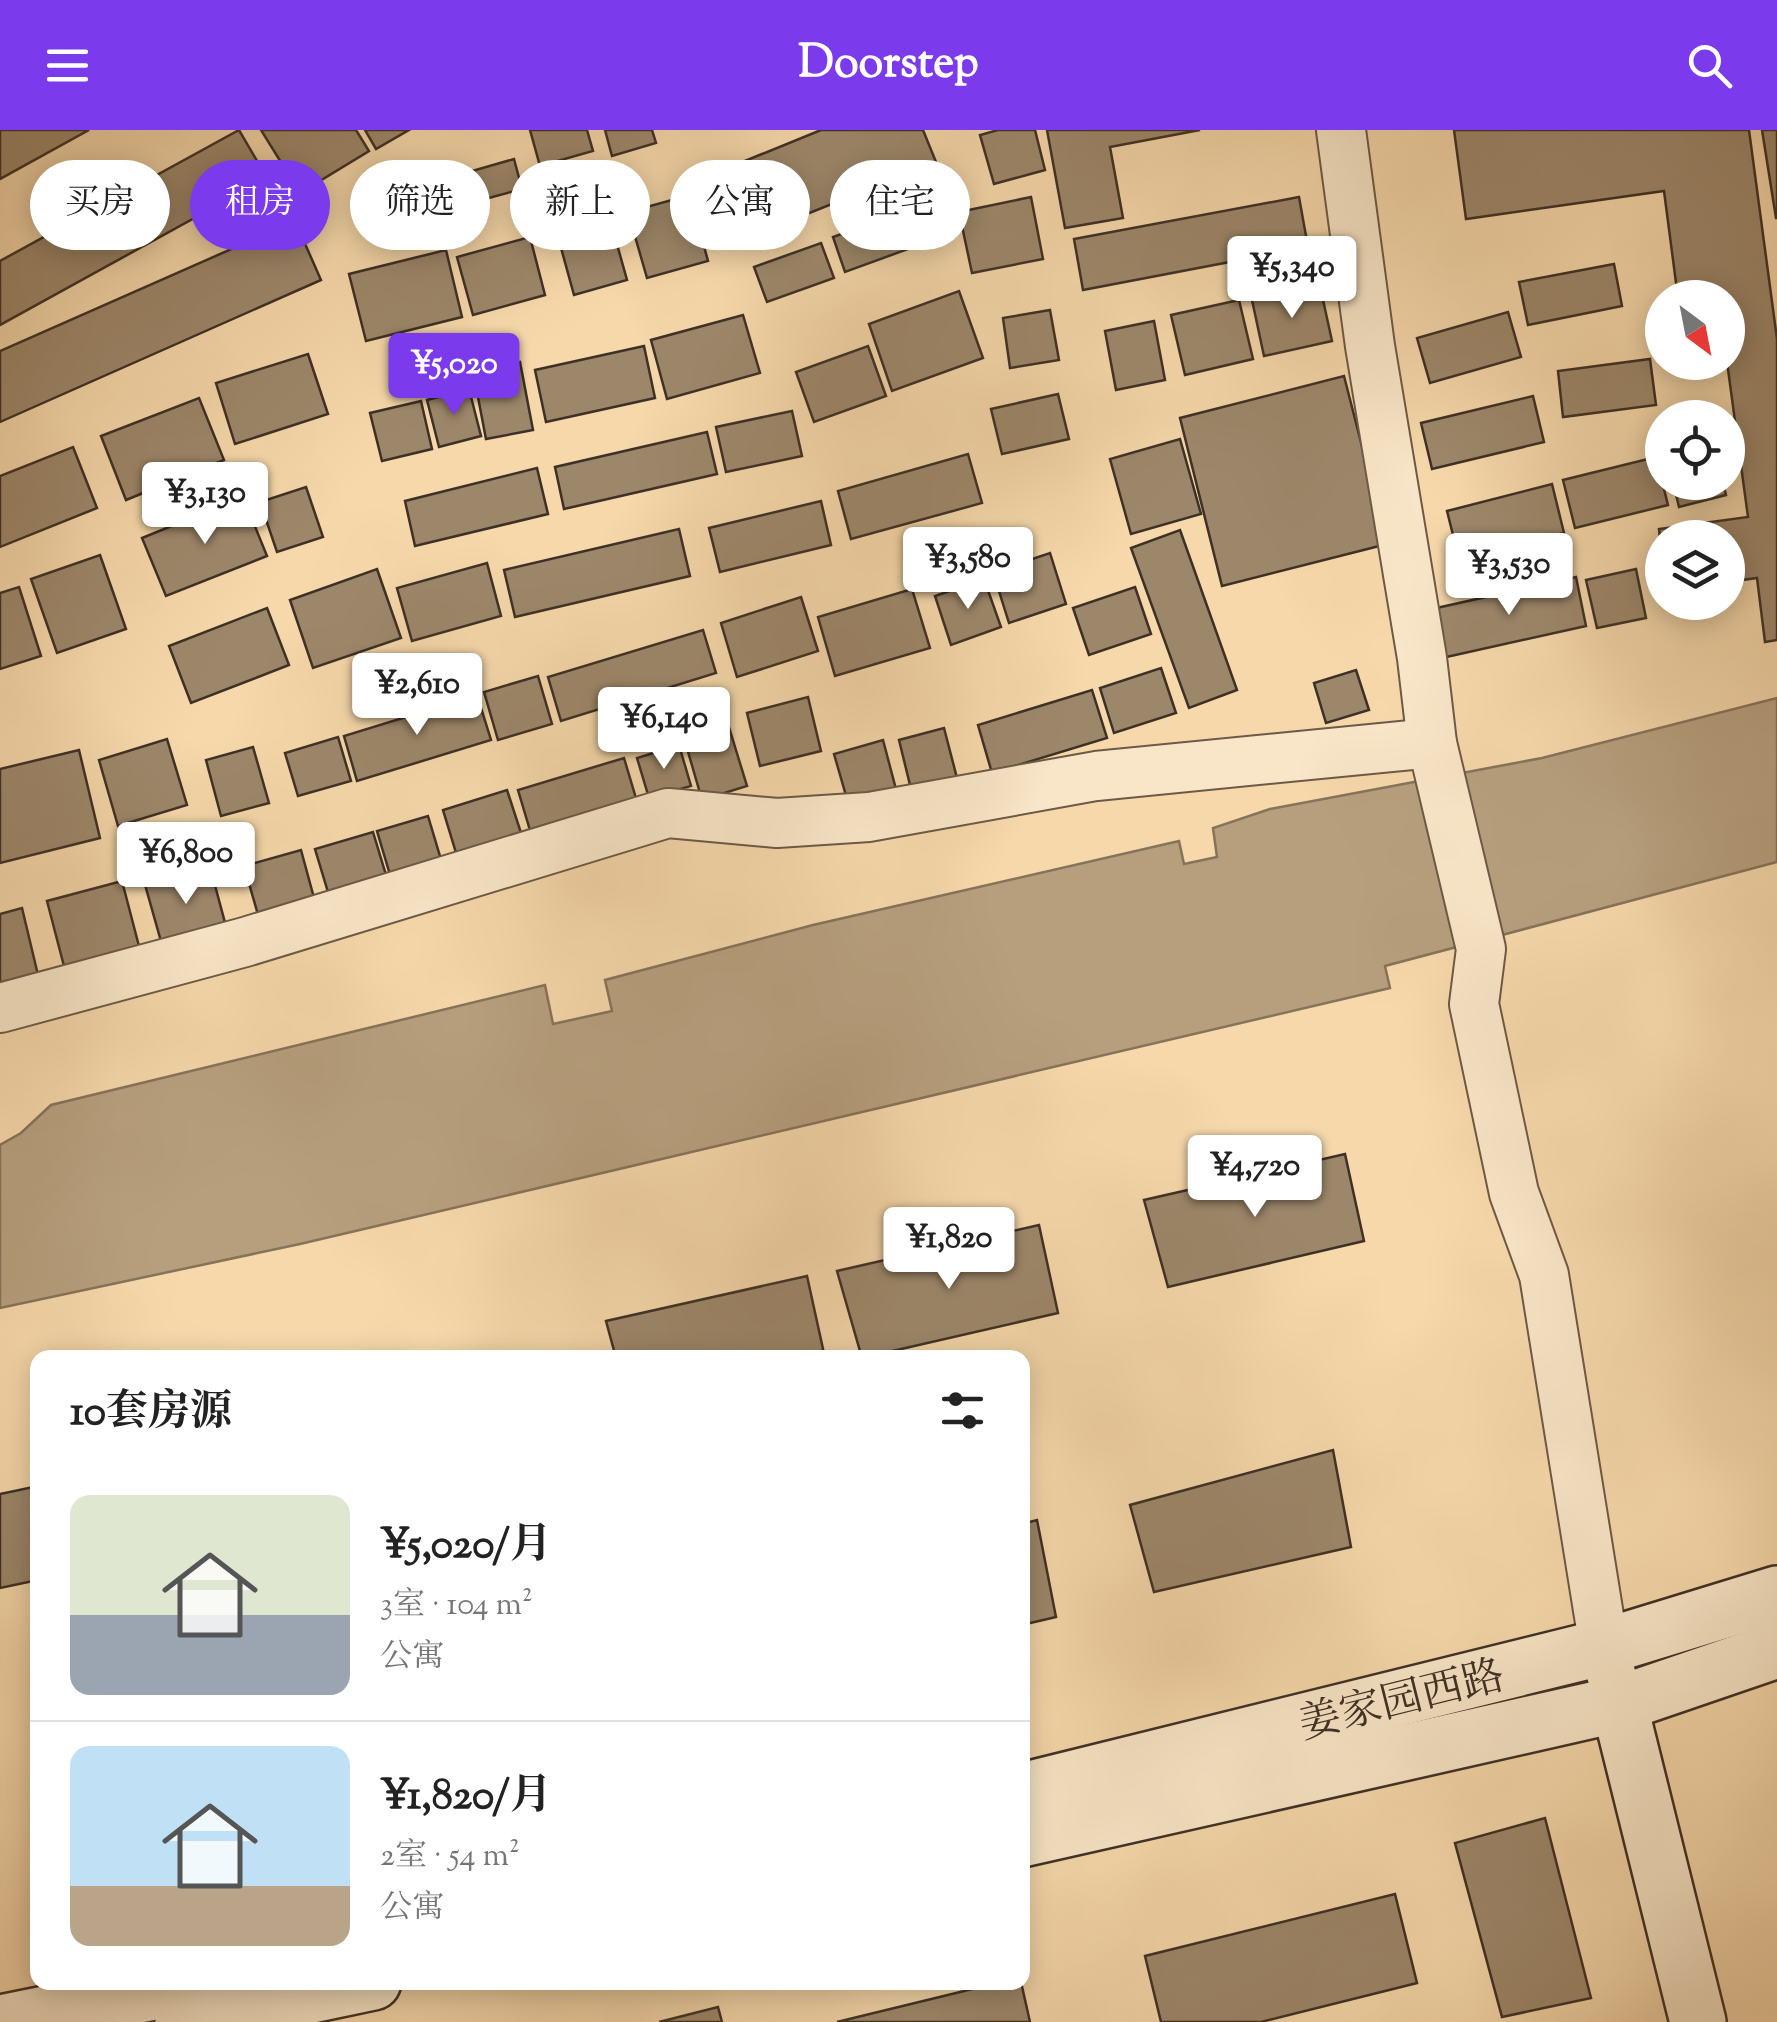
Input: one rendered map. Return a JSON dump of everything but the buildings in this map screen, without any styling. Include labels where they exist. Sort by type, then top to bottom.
[{"type":"main road","name":"姜家园西路","points":[[1030,1789],[1604,1647],[1777,1594]]},
{"type":"main road","name":"姜家园西路","points":[[1030,1837],[1619,1704],[1777,1650]]},
{"type":"main road","points":[[1619,1704],[1698,2022]]},
{"type":"main road","points":[[6,2022],[164,1990]]},
{"type":"main road","points":[[183,2022],[336,1990]]},
{"type":"street","points":[[1341,130],[1370,346],[1422,658],[1432,743],[1481,949],[1474,1004],[1514,1193],[1544,1275],[1604,1647],[1619,1704]]},
{"type":"street","points":[[0,1008],[246,942],[668,813],[777,823],[869,817],[1096,776],[1432,743]]},
{"type":"shaded area","points":[[1777,698],[1777,862],[1385,966],[1390,988],[300,1244],[0,1308],[0,1145],[21,1133],[51,1105],[545,985],[553,1024],[612,1011],[605,980],[813,925],[1179,841],[1184,864],[1217,857],[1213,828],[1270,809],[1542,758]]}]
